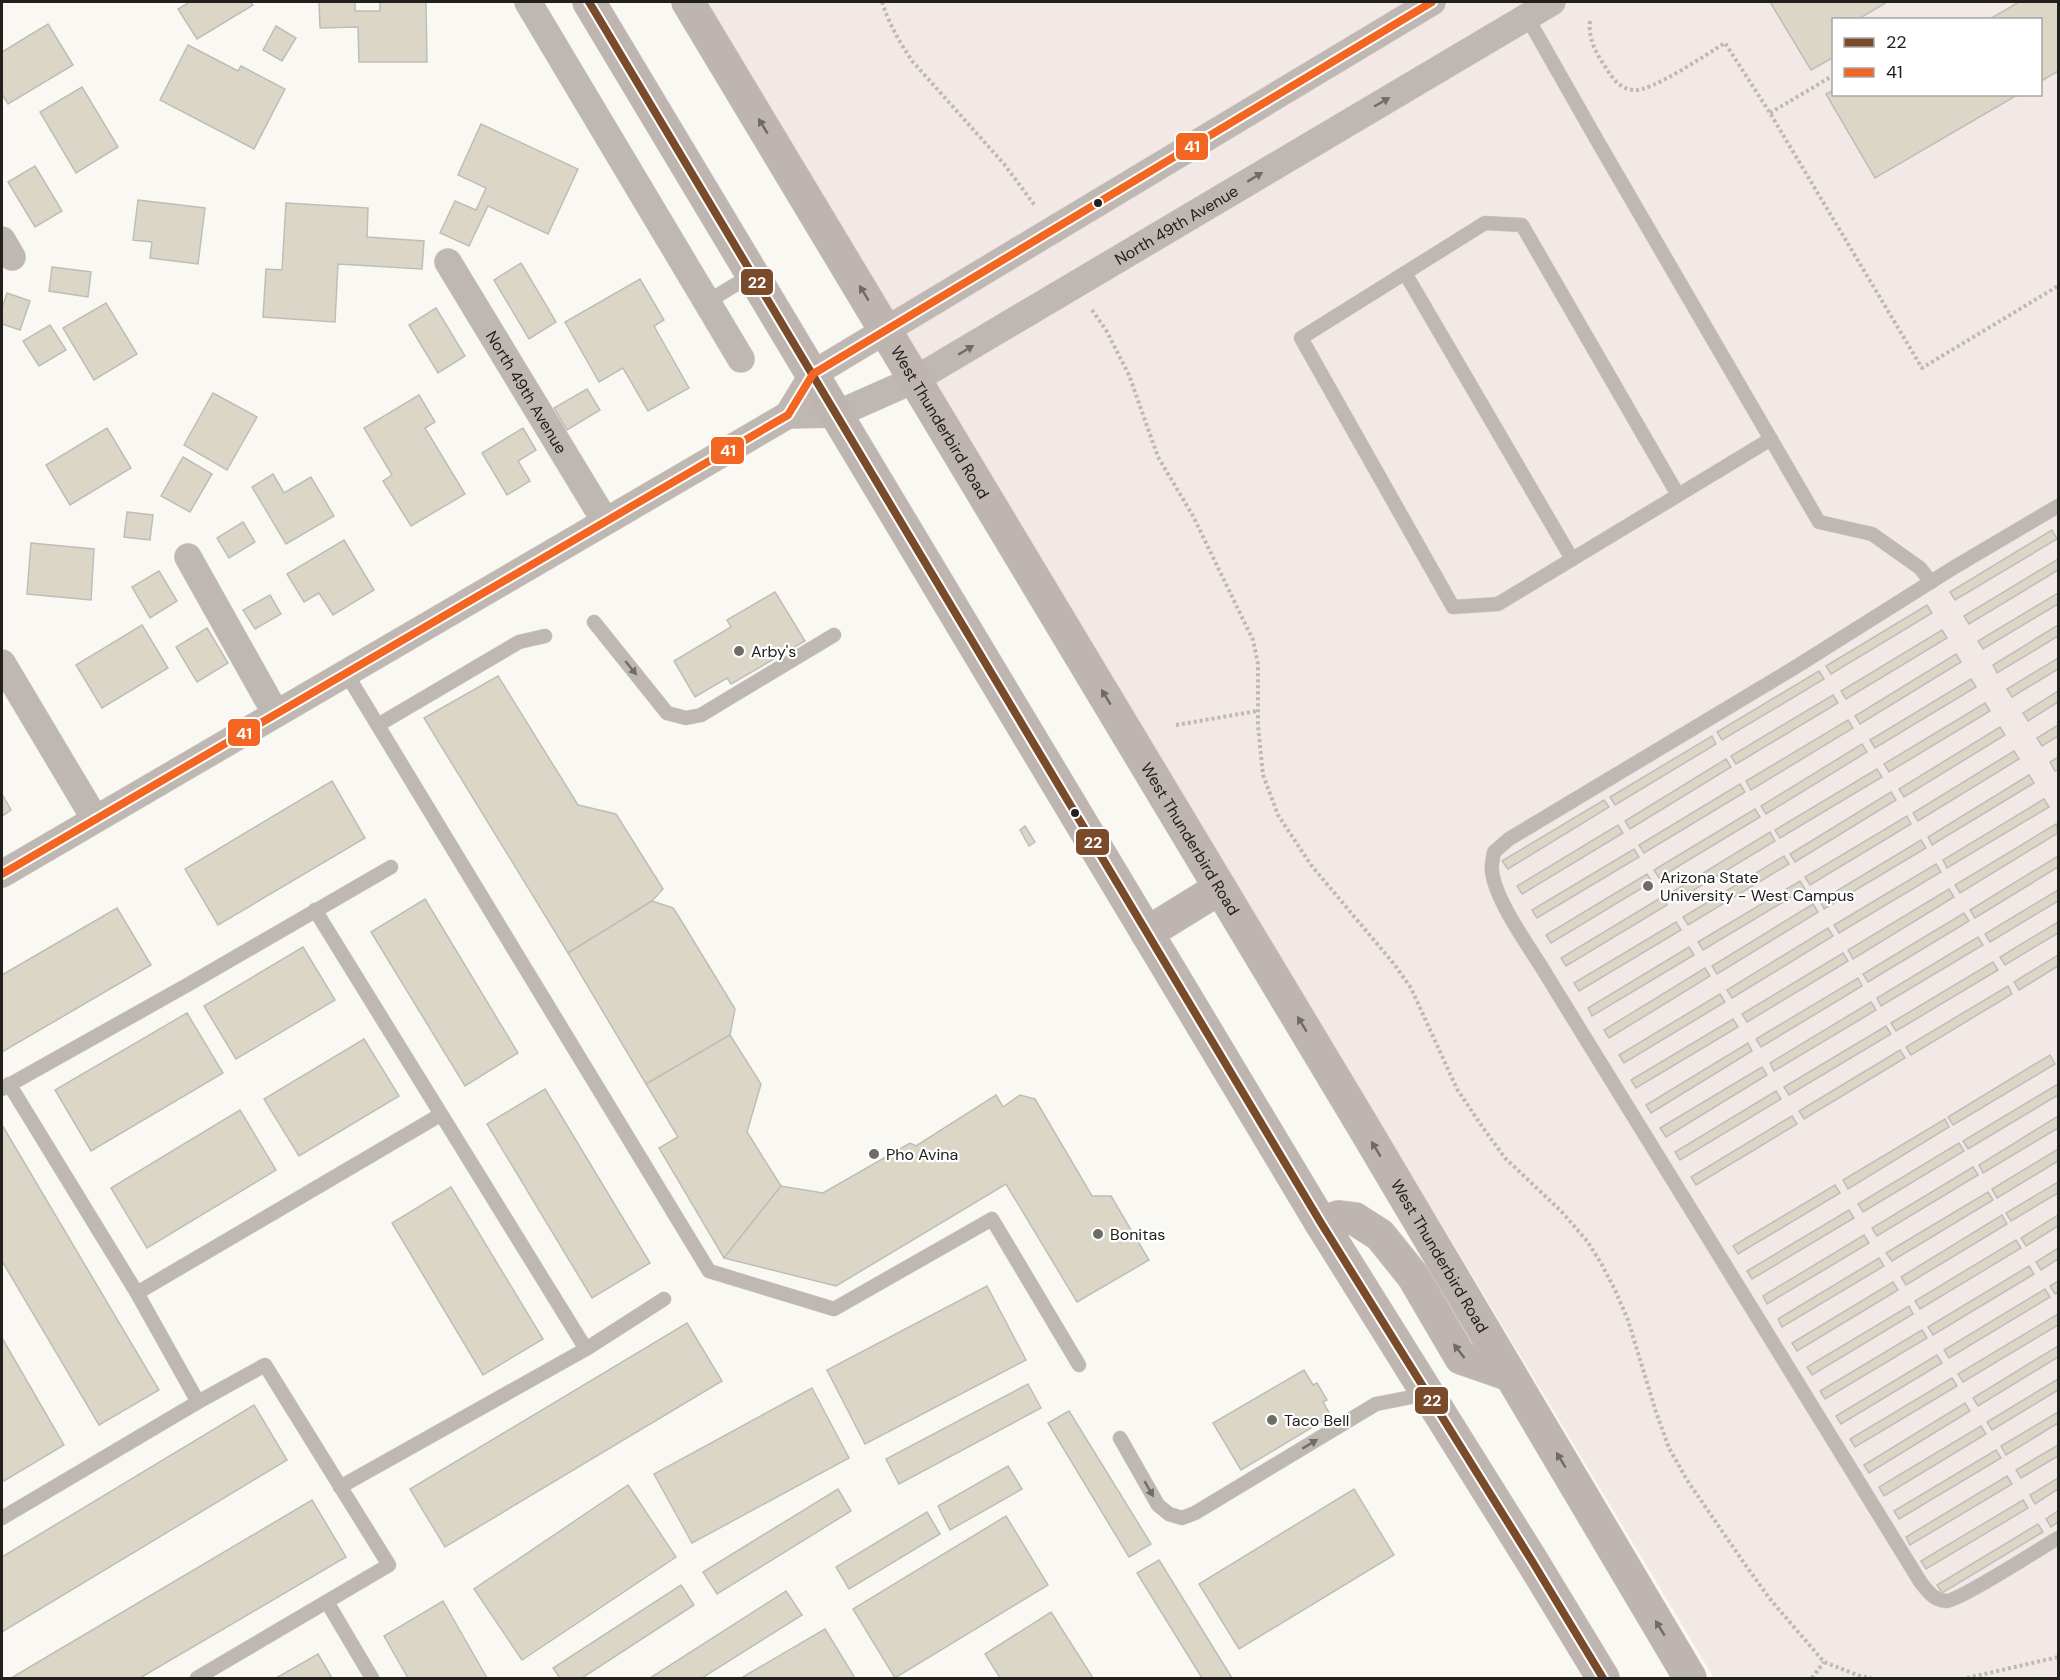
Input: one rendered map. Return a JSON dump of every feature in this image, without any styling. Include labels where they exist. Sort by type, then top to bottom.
[{"type":"main road","points":[[589,2],[1321,1223],[1602,1678]]},
{"type":"main road","name":"West Thunderbird Road","points":[[688,2],[916,379],[1690,1678]]},
{"type":"main road","points":[[1148,933],[1220,888]]},
{"type":"main road","points":[[1321,1223],[1338,1217],[1355,1219],[1380,1235],[1413,1276],[1461,1358],[1510,1375]]},
{"type":"street","points":[[528,2],[741,359]]},
{"type":"street","name":"North 49th Avenue","points":[[2,874],[788,415],[813,374],[1432,2]]},
{"type":"street","name":"North 49th Avenue","points":[[788,415],[837,414],[916,379],[1523,9],[1552,2]]},
{"type":"street","name":"North 49th Avenue","points":[[448,262],[605,521]]},
{"type":"street","points":[[188,557],[276,714]]},
{"type":"street","points":[[2,663],[95,819]]},
{"type":"lane","points":[[1523,9],[1604,153],[1819,522],[1872,534],[1920,568],[1931,582]]},
{"type":"lane","points":[[1678,495],[1522,225],[1485,223],[1301,338],[1453,607],[1498,604],[1771,439]]},
{"type":"lane","points":[[1405,273],[1572,559]]},
{"type":"lane","points":[[707,302],[753,274]]},
{"type":"lane","points":[[2058,506],[1509,839],[1494,852],[1492,870],[1507,909],[1553,986],[1915,1572],[1934,1598],[1948,1601],[1966,1593],[2058,1538]]},
{"type":"lane","points":[[594,622],[667,713],[686,718],[701,715],[834,635]]},
{"type":"lane","points":[[378,725],[519,642],[545,636]]},
{"type":"lane","points":[[346,673],[709,1270],[834,1309],[992,1219],[1079,1365]]},
{"type":"lane","points":[[198,1402],[137,1293],[5,1087],[391,867]]},
{"type":"lane","points":[[315,910],[586,1349]]},
{"type":"lane","points":[[137,1293],[440,1115]]},
{"type":"lane","points":[[340,1487],[586,1349],[664,1299]]},
{"type":"lane","points":[[2,1518],[265,1365],[389,1565],[197,1678]]},
{"type":"lane","points":[[1120,1438],[1158,1505],[1169,1514],[1182,1518],[1195,1513],[1376,1404],[1427,1394]]},
{"type":"lane","points":[[327,1602],[372,1678]]},
{"type":"path","points":[[882,2],[901,45],[913,62],[1004,164],[1038,210]]},
{"type":"path","points":[[1590,21],[1589,30],[1593,46],[1614,81],[1636,91],[1644,90],[1725,43],[1770,113],[1922,368],[2058,286]]},
{"type":"path","points":[[1770,113],[1832,76]]},
{"type":"path","points":[[1091,309],[1106,330],[1129,375],[1158,457],[1193,516],[1253,640],[1258,664],[1257,711],[1263,775],[1278,815],[1311,865],[1394,964],[1411,988],[1457,1089],[1481,1125],[1505,1158],[1561,1211],[1587,1241],[1616,1290],[1628,1320],[1669,1448],[1682,1472],[1770,1599],[1824,1662],[1871,1678]]},
{"type":"path","points":[[1176,725],[1257,711]]},
{"type":"path","points":[[1966,1678],[2058,1657]]},
{"type":"path","points":[[1812,1678],[1824,1662]]},
{"type":"shaded area","name":"Arizona State University - West Campus","points":[[707,2],[2058,2],[2058,1678],[1714,1678]]},
{"type":"building","points":[[190,2],[250,2],[253,5],[197,39],[178,9]]},
{"type":"building","points":[[319,2],[355,2],[355,11],[380,11],[380,2],[426,2],[427,62],[359,62],[358,27],[320,28]]},
{"type":"building","points":[[1770,2],[1887,2],[1860,18],[1832,18],[1832,58],[1811,70]]},
{"type":"building","points":[[2019,2],[2058,2],[2058,71],[2042,81],[2042,18],[1991,18]]},
{"type":"building","points":[[48,24],[73,65],[8,104],[2,94],[2,52]]},
{"type":"building","points":[[276,26],[296,38],[282,61],[263,50]]},
{"type":"building","points":[[188,45],[238,71],[241,66],[285,89],[254,149],[160,100]]},
{"type":"building","points":[[82,87],[118,147],[76,173],[40,112]]},
{"type":"building","points":[[1832,91],[1832,96],[2016,96],[1875,178],[1826,94]]},
{"type":"building","points":[[481,124],[578,169],[548,234],[488,206],[469,246],[440,233],[455,201],[476,210],[486,188],[458,175]]},
{"type":"building","points":[[35,166],[62,211],[35,227],[8,182]]},
{"type":"building","points":[[138,200],[205,208],[198,264],[150,258],[152,242],[133,240]]},
{"type":"building","points":[[286,203],[368,208],[367,237],[424,241],[422,269],[338,264],[335,322],[263,317],[266,269],[282,270]]},
{"type":"building","points":[[521,263],[556,322],[529,339],[494,280]]},
{"type":"building","points":[[52,267],[91,272],[88,297],[49,291]]},
{"type":"building","points":[[640,279],[664,320],[654,326],[689,388],[648,411],[623,368],[599,382],[565,322]]},
{"type":"building","points":[[7,293],[30,301],[20,330],[2,324],[2,308]]},
{"type":"building","points":[[106,303],[137,354],[94,380],[63,328]]},
{"type":"building","points":[[436,308],[465,356],[438,373],[409,325]]},
{"type":"building","points":[[50,325],[66,350],[39,366],[23,341]]},
{"type":"building","points":[[587,389],[600,410],[567,430],[554,408]]},
{"type":"building","points":[[213,393],[257,417],[227,470],[184,445]]},
{"type":"building","points":[[419,395],[435,422],[425,428],[465,494],[411,526],[383,481],[392,475],[364,428]]},
{"type":"building","points":[[107,428],[131,468],[70,505],[46,465]]},
{"type":"building","points":[[523,428],[536,450],[518,461],[530,481],[507,495],[482,453]]},
{"type":"building","points":[[183,457],[212,474],[190,512],[161,496]]},
{"type":"building","points":[[273,474],[284,493],[311,477],[334,516],[286,544],[252,487]]},
{"type":"building","points":[[127,512],[153,515],[150,540],[124,537]]},
{"type":"building","points":[[243,522],[255,542],[229,558],[217,538]]},
{"type":"building","points":[[2052,530],[2057,539],[1955,600],[1950,592]]},
{"type":"building","points":[[344,540],[374,590],[333,615],[319,593],[304,602],[287,574]]},
{"type":"building","points":[[31,543],[94,549],[91,600],[27,594]]},
{"type":"building","points":[[2058,559],[2058,570],[1969,624],[1964,616]]},
{"type":"building","points":[[159,571],[177,601],[150,618],[132,587]]},
{"type":"building","name":"Arby's","points":[[775,592],[805,641],[731,684],[727,678],[695,697],[674,661],[731,627],[727,620]]},
{"type":"building","points":[[2058,593],[2058,604],[1983,649],[1978,641]]},
{"type":"building","points":[[270,595],[281,614],[255,629],[243,610]]},
{"type":"building","points":[[1927,605],[1932,613],[1831,674],[1826,666]]},
{"type":"building","points":[[142,625],[168,668],[102,708],[76,665]]},
{"type":"building","points":[[2058,625],[2058,636],[1997,673],[1993,665]]},
{"type":"building","points":[[207,628],[228,663],[197,682],[176,647]]},
{"type":"building","points":[[1942,630],[1947,638],[1846,699],[1841,691]]},
{"type":"building","points":[[1956,654],[1961,662],[1860,724],[1855,716]]},
{"type":"building","points":[[2058,658],[2058,669],[2012,697],[2007,689]]},
{"type":"building","points":[[1819,671],[1824,679],[1722,740],[1717,732]]},
{"type":"building","points":[[498,676],[578,805],[616,814],[663,889],[652,901],[568,953],[424,718]]},
{"type":"building","points":[[1971,679],[1976,687],[1875,748],[1870,740]]},
{"type":"building","points":[[2058,691],[2058,702],[2028,721],[2023,713]]},
{"type":"building","points":[[1833,695],[1838,703],[1736,764],[1731,756]]},
{"type":"building","points":[[1985,703],[1990,711],[1889,772],[1884,764]]},
{"type":"building","points":[[1848,720],[1853,728],[1751,790],[1746,781]]},
{"type":"building","points":[[2058,725],[2058,736],[2042,746],[2037,738]]},
{"type":"building","points":[[2000,727],[2005,735],[1904,797],[1899,789]]},
{"type":"building","points":[[1712,736],[1716,744],[1615,805],[1610,797]]},
{"type":"building","points":[[1862,744],[1867,752],[1766,814],[1761,806]]},
{"type":"building","points":[[2014,751],[2019,759],[1918,821],[1913,813]]},
{"type":"building","points":[[2058,757],[2058,769],[2055,771],[2050,762]]},
{"type":"building","points":[[1726,759],[1731,767],[1630,829],[1625,821]]},
{"type":"building","points":[[1877,769],[1882,777],[1780,838],[1775,830]]},
{"type":"building","points":[[2029,775],[2034,783],[1932,845],[1928,837]]},
{"type":"building","points":[[332,781],[365,838],[218,925],[185,869]]},
{"type":"building","points":[[1740,784],[1745,792],[1644,853],[1639,845]]},
{"type":"building","points":[[1891,792],[1896,800],[1795,862],[1790,854]]},
{"type":"building","points":[[2,794],[11,810],[2,816]]},
{"type":"building","points":[[2044,799],[2049,807],[1947,868],[1943,860]]},
{"type":"building","points":[[1604,800],[1609,807],[1508,869],[1502,861]]},
{"type":"building","points":[[1755,809],[1760,817],[1659,878],[1654,870]]},
{"type":"building","points":[[1907,816],[1911,824],[1810,885],[1805,877]]},
{"type":"building","points":[[2056,824],[2058,833],[1960,893],[1955,885]]},
{"type":"building","points":[[1618,825],[1623,833],[1522,894],[1517,886]]},
{"type":"building","points":[[1025,826],[1035,842],[1029,846],[1020,830]]},
{"type":"building","points":[[1770,832],[1775,841],[1674,902],[1669,894]]},
{"type":"building","points":[[1921,840],[1926,848],[1824,909],[1820,901]]},
{"type":"building","points":[[1634,849],[1639,857],[1537,918],[1532,910]]},
{"type":"building","points":[[1784,856],[1789,864],[1688,925],[1683,917]]},
{"type":"building","points":[[2058,856],[2058,867],[1975,918],[1970,910]]},
{"type":"building","points":[[1936,864],[1941,872],[1839,933],[1834,925]]},
{"type":"building","points":[[1647,874],[1652,882],[1551,943],[1546,935]]},
{"type":"building","points":[[1800,881],[1805,889],[1703,950],[1698,942]]},
{"type":"building","points":[[1949,889],[1954,897],[1853,959],[1848,950]]},
{"type":"building","points":[[2058,890],[2058,901],[1990,942],[1985,934]]},
{"type":"building","points":[[1662,897],[1667,905],[1566,966],[1561,958]]},
{"type":"building","points":[[425,899],[518,1053],[465,1086],[371,932]]},
{"type":"building","points":[[652,901],[673,908],[735,1009],[730,1035],[646,1084],[568,953]]},
{"type":"building","points":[[1813,904],[1818,912],[1717,974],[1712,966]]},
{"type":"building","points":[[117,908],[151,965],[2,1052],[2,975]]},
{"type":"building","points":[[1964,913],[1969,921],[1868,982],[1863,974]]},
{"type":"building","points":[[1676,922],[1681,930],[1579,991],[1574,983]]},
{"type":"building","points":[[2058,922],[2058,933],[2005,965],[2000,957]]},
{"type":"building","points":[[1828,928],[1833,936],[1732,998],[1727,990]]},
{"type":"building","points":[[1978,937],[1983,945],[1881,1006],[1877,998]]},
{"type":"building","points":[[303,947],[335,1000],[236,1059],[204,1006]]},
{"type":"building","points":[[1689,947],[1694,955],[1592,1016],[1588,1008]]},
{"type":"building","points":[[1843,953],[1848,961],[1747,1022],[1742,1014]]},
{"type":"building","points":[[2058,955],[2058,966],[2019,990],[2014,982]]},
{"type":"building","points":[[1993,962],[1998,970],[1896,1031],[1891,1023]]},
{"type":"building","points":[[1705,968],[1710,976],[1609,1038],[1604,1030]]},
{"type":"building","points":[[1858,978],[1862,986],[1761,1047],[1756,1039]]},
{"type":"building","points":[[2008,986],[2012,994],[1911,1055],[1906,1047]]},
{"type":"building","points":[[1720,994],[1725,1002],[1624,1063],[1619,1055]]},
{"type":"building","points":[[1871,1002],[1876,1010],[1774,1071],[1770,1063]]},
{"type":"building","points":[[187,1013],[223,1073],[91,1151],[55,1090]]},
{"type":"building","points":[[1733,1019],[1738,1027],[1636,1088],[1631,1080]]},
{"type":"building","points":[[1886,1026],[1891,1034],[1789,1095],[1784,1087]]},
{"type":"building","points":[[730,1035],[761,1084],[747,1132],[781,1186],[724,1258],[659,1148],[678,1137],[646,1084]]},
{"type":"building","points":[[364,1039],[399,1096],[299,1156],[264,1099]]},
{"type":"building","points":[[1748,1043],[1752,1051],[1651,1113],[1646,1105]]},
{"type":"building","points":[[1900,1050],[1905,1058],[1804,1119],[1799,1111]]},
{"type":"building","points":[[2050,1055],[2055,1064],[1953,1125],[1948,1117]]},
{"type":"building","points":[[1762,1067],[1767,1075],[1666,1137],[1660,1128]]},
{"type":"building","points":[[2058,1084],[2058,1095],[1968,1149],[1963,1141]]},
{"type":"building","points":[[545,1089],[650,1263],[592,1298],[487,1124]]},
{"type":"building","points":[[1776,1091],[1781,1099],[1680,1160],[1675,1152]]},
{"type":"building","points":[[996,1095],[1003,1107],[1020,1095],[1035,1099],[1092,1196],[1111,1196],[1149,1260],[1077,1302],[1006,1184],[836,1286],[724,1258],[781,1186],[823,1193],[910,1143],[916,1146]]},
{"type":"building","points":[[240,1110],[276,1170],[147,1248],[111,1188]]},
{"type":"building","points":[[1792,1116],[1797,1124],[1696,1185],[1691,1177]]},
{"type":"building","points":[[2058,1116],[2058,1128],[1983,1173],[1979,1165]]},
{"type":"building","points":[[1945,1119],[1949,1127],[1848,1189],[1843,1180]]},
{"type":"building","points":[[2,1125],[159,1390],[99,1425],[2,1261]]},
{"type":"building","points":[[1959,1143],[1964,1151],[1863,1212],[1858,1204]]},
{"type":"building","points":[[2058,1149],[2058,1161],[1997,1198],[1992,1189]]},
{"type":"building","points":[[1973,1167],[1978,1175],[1877,1236],[1872,1228]]},
{"type":"building","points":[[2058,1182],[2058,1193],[2011,1221],[2006,1213]]},
{"type":"building","points":[[1835,1185],[1840,1193],[1738,1254],[1733,1246]]},
{"type":"building","points":[[451,1187],[543,1339],[483,1375],[392,1223]]},
{"type":"building","points":[[1988,1192],[1993,1200],[1892,1261],[1886,1253]]},
{"type":"building","points":[[1849,1210],[1854,1218],[1752,1279],[1747,1271]]},
{"type":"building","points":[[2002,1215],[2007,1224],[1906,1285],[1901,1277]]},
{"type":"building","points":[[2058,1215],[2058,1226],[2026,1246],[2021,1238]]},
{"type":"building","points":[[1864,1235],[1869,1243],[1767,1304],[1763,1296]]},
{"type":"building","points":[[2016,1240],[2021,1248],[1920,1309],[1915,1301]]},
{"type":"building","points":[[2058,1248],[2058,1259],[2041,1270],[2036,1262]]},
{"type":"building","points":[[1879,1258],[1884,1266],[1782,1327],[1778,1319]]},
{"type":"building","points":[[2029,1266],[2034,1274],[1933,1335],[1928,1327]]},
{"type":"building","points":[[2058,1281],[2058,1292],[2055,1294],[2050,1286]]},
{"type":"building","points":[[1893,1282],[1898,1290],[1797,1351],[1792,1343]]},
{"type":"building","points":[[987,1286],[1026,1360],[865,1444],[827,1370]]},
{"type":"building","points":[[2045,1289],[2050,1297],[1949,1358],[1944,1350]]},
{"type":"building","points":[[1909,1306],[1913,1314],[1812,1375],[1807,1367]]},
{"type":"building","points":[[2058,1314],[2058,1325],[1963,1382],[1958,1374]]},
{"type":"building","points":[[687,1323],[722,1381],[445,1547],[410,1489]]},
{"type":"building","points":[[1922,1330],[1927,1338],[1825,1399],[1820,1391]]},
{"type":"building","points":[[2,1338],[64,1445],[4,1481],[2,1477]]},
{"type":"building","points":[[2058,1346],[2058,1357],[1978,1406],[1973,1398]]},
{"type":"building","points":[[1937,1355],[1942,1363],[1841,1424],[1836,1416]]},
{"type":"building","name":"Taco Bell","points":[[1304,1370],[1313,1385],[1317,1383],[1327,1400],[1323,1402],[1331,1416],[1241,1470],[1213,1423]]},
{"type":"building","points":[[1952,1378],[1957,1386],[1855,1447],[1850,1439]]},
{"type":"building","points":[[2058,1379],[2058,1390],[1992,1430],[1987,1422]]},
{"type":"building","points":[[1028,1384],[1041,1408],[899,1484],[886,1459]]},
{"type":"building","points":[[812,1388],[849,1458],[692,1543],[654,1474]]},
{"type":"building","points":[[1965,1403],[1970,1411],[1869,1473],[1864,1465]]},
{"type":"building","points":[[254,1405],[287,1460],[2,1632],[2,1557]]},
{"type":"building","points":[[1069,1411],[1151,1544],[1129,1557],[1048,1423]]},
{"type":"building","points":[[2058,1412],[2058,1423],[2006,1455],[2001,1446]]},
{"type":"building","points":[[1981,1426],[1986,1434],[1884,1496],[1879,1487]]},
{"type":"building","points":[[2058,1445],[2058,1456],[2021,1478],[2016,1470]]},
{"type":"building","points":[[1996,1450],[2001,1458],[1899,1519],[1894,1511]]},
{"type":"building","points":[[1008,1466],[1022,1489],[950,1530],[938,1506]]},
{"type":"building","points":[[2007,1476],[2012,1484],[1910,1545],[1906,1537]]},
{"type":"building","points":[[2058,1478],[2058,1489],[2035,1504],[2030,1495]]},
{"type":"building","points":[[628,1485],[676,1557],[522,1660],[474,1589]]},
{"type":"building","points":[[838,1489],[851,1511],[717,1594],[703,1572]]},
{"type":"building","points":[[1354,1489],[1394,1555],[1239,1649],[1199,1584]]},
{"type":"building","points":[[312,1500],[346,1557],[140,1678],[11,1678]]},
{"type":"building","points":[[2023,1500],[2028,1508],[1926,1569],[1921,1561]]},
{"type":"building","points":[[2058,1511],[2058,1522],[2051,1527],[2046,1519]]},
{"type":"building","points":[[927,1512],[940,1534],[849,1589],[836,1567]]},
{"type":"building","points":[[1006,1516],[1048,1585],[895,1678],[853,1609]]},
{"type":"building","points":[[2038,1524],[2043,1532],[1942,1593],[1937,1585]]},
{"type":"building","points":[[1159,1560],[1232,1678],[1202,1678],[1137,1573]]},
{"type":"building","points":[[681,1585],[694,1605],[582,1678],[560,1678],[553,1668]]},
{"type":"building","points":[[786,1591],[802,1615],[702,1678],[650,1678]]},
{"type":"building","points":[[443,1601],[487,1678],[408,1678],[384,1636]]},
{"type":"building","points":[[1051,1612],[1093,1678],[1000,1678],[985,1654]]},
{"type":"building","points":[[825,1629],[855,1678],[741,1678]]},
{"type":"building","points":[[318,1654],[332,1678],[276,1678]]},
{"type":"transit line","name":"22","points":[[589,2],[1321,1223],[1603,1678]]},
{"type":"transit line","name":"41","points":[[2,874],[788,415],[813,374],[1432,2]]},
{"type":"place","name":"Arby's","points":[[739,651]]},
{"type":"place","name":"Arizona State University - West Campus","points":[[1648,886]]},
{"type":"place","name":"Pho Avina","points":[[874,1154]]},
{"type":"place","name":"Bonitas","points":[[1098,1234]]},
{"type":"place","name":"Taco Bell","points":[[1272,1420]]}]
